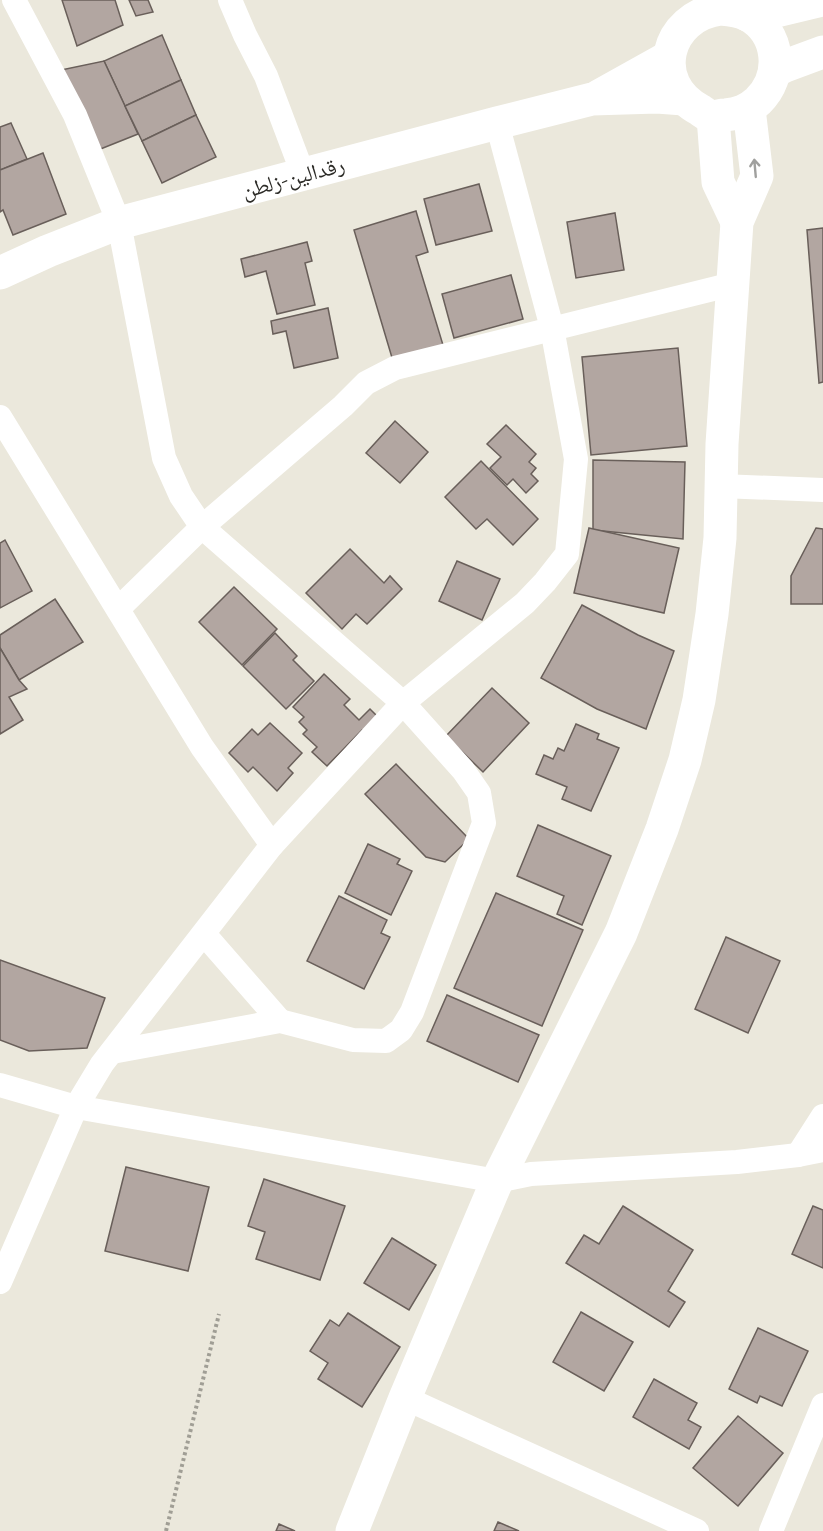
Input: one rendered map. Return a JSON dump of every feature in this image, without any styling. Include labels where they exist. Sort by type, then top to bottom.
[{"type":"main road","points":[[728,8],[762,27],[772,43],[776,56],[775,71],[766,94],[748,109],[731,115],[713,117],[684,99],[672,80],[669,57],[677,13],[700,14],[728,8],[764,14],[822,0]]},
{"type":"main road","points":[[775,71],[823,52]]},
{"type":"main road","name":"رقدالين-زلطن","points":[[592,99],[669,57]]},
{"type":"main road","name":"رقدالين-زلطن","points":[[0,273],[119,223],[497,123],[592,99],[657,97],[684,99]]},
{"type":"main road","points":[[352,1531],[405,1398],[497,1181],[621,933],[662,829],[685,760],[699,700],[712,614],[720,538],[722,444],[737,222],[757,176],[748,109]]},
{"type":"main road","points":[[713,117],[718,182],[737,222]]},
{"type":"street","points":[[230,0],[266,75],[303,174]]},
{"type":"street","points":[[10,6],[75,115],[119,223],[164,458],[182,496],[202,527],[403,703],[463,770],[479,793],[484,823],[412,1012],[401,1030],[386,1041],[353,1040],[280,1021],[112,1052]]},
{"type":"street","points":[[0,1282],[75,1107],[102,1064],[272,845],[403,703],[525,603],[567,554],[576,459],[552,328],[497,123]]},
{"type":"street","points":[[118,609],[202,527],[343,406],[366,383],[395,368],[733,284]]},
{"type":"street","points":[[0,417],[202,747],[272,845]]},
{"type":"street","points":[[721,486],[823,490]]},
{"type":"street","points":[[204,934],[280,1021]]},
{"type":"street","points":[[0,1085],[75,1107],[497,1181],[531,1174],[737,1162],[823,1150]]},
{"type":"street","points":[[798,1155],[823,1116]]},
{"type":"street","points":[[405,1398],[696,1531]]},
{"type":"street","points":[[771,1531],[823,1405]]},
{"type":"path","points":[[166,1531],[219,1314]]},
{"type":"building","points":[[62,0],[115,0],[123,25],[77,46]]},
{"type":"building","points":[[129,0],[148,0],[153,12],[136,16]]},
{"type":"building","points":[[162,35],[181,80],[125,106],[104,61]]},
{"type":"building","points":[[104,61],[138,134],[98,150],[61,70]]},
{"type":"building","points":[[181,80],[196,115],[142,141],[125,106]]},
{"type":"building","points":[[196,115],[216,157],[162,183],[142,141]]},
{"type":"building","points":[[11,123],[27,159],[0,170],[0,127]]},
{"type":"building","points":[[43,153],[66,214],[13,235],[3,210],[0,212],[0,170]]},
{"type":"building","points":[[479,184],[492,231],[436,245],[424,199]]},
{"type":"building","points":[[416,211],[428,252],[416,256],[443,345],[393,361],[354,230]]},
{"type":"building","points":[[615,213],[624,270],[576,278],[567,222]]},
{"type":"building","points":[[823,228],[823,382],[819,383],[807,230]]},
{"type":"building","points":[[307,242],[312,261],[305,263],[315,305],[277,314],[266,271],[245,277],[241,259]]},
{"type":"building","points":[[511,275],[523,319],[454,338],[442,294]]},
{"type":"building","points":[[328,308],[338,358],[294,368],[286,331],[273,334],[271,321]]},
{"type":"building","points":[[678,348],[687,446],[591,455],[582,357]]},
{"type":"building","points":[[395,421],[428,452],[400,483],[366,453]]},
{"type":"building","points":[[506,425],[536,454],[529,462],[536,468],[531,474],[538,481],[526,493],[513,479],[507,485],[490,468],[501,457],[487,444]]},
{"type":"building","points":[[593,460],[685,462],[683,539],[593,530]]},
{"type":"building","points":[[481,461],[538,519],[513,545],[487,519],[476,529],[445,497]]},
{"type":"building","points":[[589,528],[679,548],[664,613],[574,593]]},
{"type":"building","points":[[816,528],[823,529],[823,604],[791,604],[791,576]]},
{"type":"building","points":[[5,540],[32,591],[0,608],[0,543]]},
{"type":"building","points":[[350,549],[384,583],[390,576],[402,589],[367,624],[356,614],[342,629],[306,593]]},
{"type":"building","points":[[457,561],[500,579],[482,620],[439,601]]},
{"type":"building","points":[[234,587],[277,629],[242,665],[199,622]]},
{"type":"building","points":[[55,599],[83,642],[19,680],[0,648],[0,635]]},
{"type":"building","points":[[582,605],[674,651],[646,729],[597,709],[541,678]]},
{"type":"building","points":[[275,633],[297,656],[293,660],[314,681],[286,709],[243,666]]},
{"type":"building","points":[[0,648],[27,689],[9,697],[23,720],[0,734]]},
{"type":"building","points":[[324,674],[350,699],[344,705],[359,720],[370,709],[382,721],[368,736],[362,730],[327,766],[312,752],[317,747],[303,734],[307,730],[299,722],[304,717],[293,707]]},
{"type":"building","points":[[492,688],[529,723],[483,772],[446,736]]},
{"type":"building","points":[[270,723],[302,753],[288,768],[293,773],[277,791],[253,767],[248,772],[229,753],[252,729],[258,735]]},
{"type":"building","points":[[576,724],[599,734],[597,739],[619,748],[591,811],[562,799],[567,787],[536,774],[544,755],[553,759],[558,748],[564,751]]},
{"type":"building","points":[[396,764],[469,839],[445,862],[426,857],[365,794]]},
{"type":"building","points":[[538,825],[611,856],[582,925],[557,914],[564,896],[517,876]]},
{"type":"building","points":[[368,844],[400,859],[397,864],[412,871],[391,915],[345,893]]},
{"type":"building","points":[[496,893],[583,930],[542,1026],[454,988]]},
{"type":"building","points":[[339,896],[387,920],[381,933],[390,937],[364,989],[307,961]]},
{"type":"building","points":[[726,937],[780,961],[748,1033],[695,1009]]},
{"type":"building","points":[[0,960],[105,998],[87,1048],[29,1051],[0,1040]]},
{"type":"building","points":[[447,995],[539,1035],[518,1082],[427,1041]]},
{"type":"building","points":[[126,1167],[209,1187],[188,1271],[105,1251]]},
{"type":"building","points":[[264,1179],[345,1206],[320,1280],[256,1259],[265,1232],[248,1226]]},
{"type":"building","points":[[623,1206],[693,1250],[668,1291],[685,1302],[669,1327],[566,1263],[584,1235],[599,1244]]},
{"type":"building","points":[[813,1206],[823,1210],[823,1268],[792,1254]]},
{"type":"building","points":[[392,1238],[436,1265],[409,1310],[364,1283]]},
{"type":"building","points":[[581,1312],[633,1342],[604,1391],[553,1362]]},
{"type":"building","points":[[348,1313],[400,1347],[362,1407],[318,1379],[328,1363],[310,1351],[330,1320],[339,1326]]},
{"type":"building","points":[[758,1328],[808,1351],[782,1406],[760,1396],[757,1403],[729,1389]]},
{"type":"building","points":[[654,1379],[697,1403],[688,1420],[701,1427],[689,1449],[633,1417]]},
{"type":"building","points":[[738,1416],[783,1453],[738,1506],[693,1468]]},
{"type":"building","points":[[498,1522],[519,1531],[494,1531]]},
{"type":"building","points":[[279,1524],[295,1531],[276,1531]]}]
